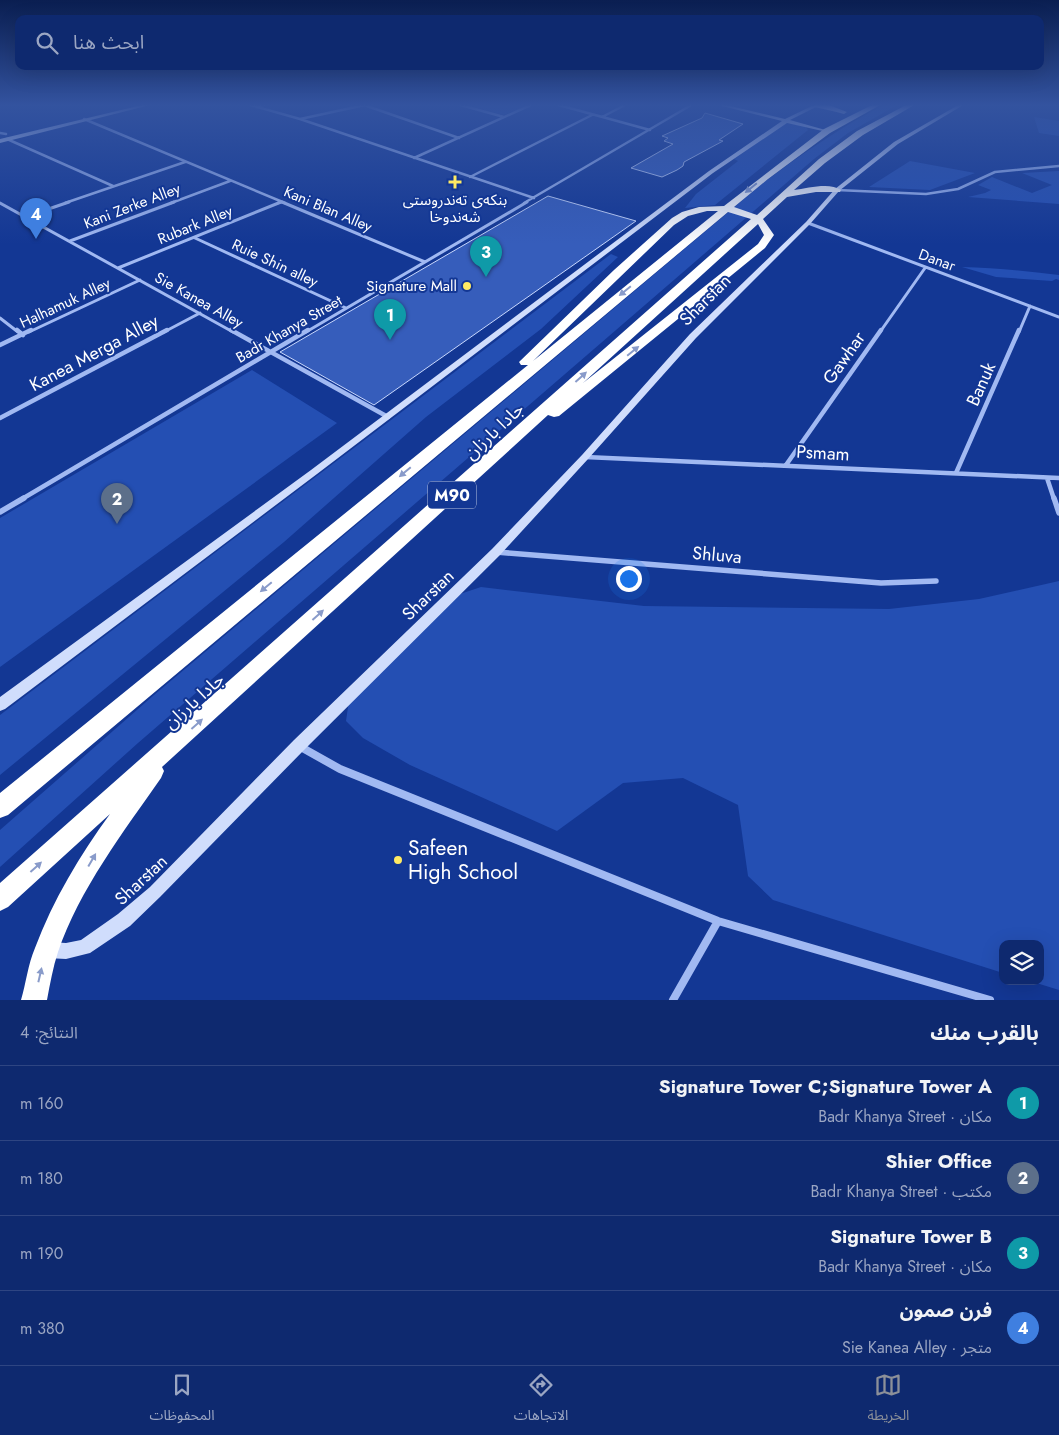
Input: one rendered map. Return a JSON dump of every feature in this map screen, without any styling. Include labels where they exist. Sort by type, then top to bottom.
[{"type":"highway","name":"جادا بارزان","points":[[0,806],[425,455],[799,151]]},
{"type":"highway","name":"جادا بارزان","points":[[0,899],[806,175],[837,151]]},
{"type":"highway","points":[[806,175],[837,190]]},
{"type":"highway","points":[[783,196],[816,189],[837,190]]},
{"type":"highway","points":[[425,455],[635,256],[678,218],[694,210],[724,208],[751,215],[768,228],[769,235],[762,246],[629,355],[470,478]]},
{"type":"highway","points":[[34,1000],[46,950],[68,903],[95,854],[173,745]]},
{"type":"main road","points":[[0,705],[742,151]]},
{"type":"main road","name":"Sharstan","points":[[46,950],[66,951],[84,947],[124,920],[175,873],[299,745],[496,552],[585,457],[693,336],[808,224],[837,190],[886,151]]},
{"type":"street","points":[[36,151],[112,186]]},
{"type":"street","name":"Kani Blan Alley","points":[[158,151],[425,262]]},
{"type":"street","points":[[390,151],[534,198]]},
{"type":"street","points":[[414,159],[432,151]]},
{"type":"street","points":[[470,177],[522,151]]},
{"type":"street","name":"Badr Khanya Street","points":[[0,512],[615,151]]},
{"type":"street","points":[[25,217],[185,162]]},
{"type":"street","points":[[837,190],[926,194],[958,189],[995,172],[1059,166]]},
{"type":"street","name":"Kani Zerke Alley","points":[[70,242],[230,180]]},
{"type":"street","name":"Rubark Alley","points":[[118,268],[281,202]]},
{"type":"street","name":"Sie Kanea Alley","points":[[0,203],[388,417]]},
{"type":"street","name":"Danar","points":[[808,224],[1059,317]]},
{"type":"street","name":"Ruie Shin alley","points":[[195,238],[346,308]]},
{"type":"street","name":"Gawhar","points":[[786,465],[925,268]]},
{"type":"street","name":"Halhamuk Alley","points":[[0,345],[140,280]]},
{"type":"street","name":"Banuk","points":[[956,473],[1030,306]]},
{"type":"street","name":"Kanea Merga Alley","points":[[0,418],[200,313]]},
{"type":"street","points":[[0,318],[23,335]]},
{"type":"street","name":"Psmam","points":[[585,457],[1059,478]]},
{"type":"street","points":[[1047,478],[1059,513]]},
{"type":"street","name":"Shluva","points":[[496,552],[881,583],[936,581]]},
{"type":"street","points":[[299,745],[340,769],[718,921],[990,1000]]},
{"type":"street","points":[[672,1000],[718,921]]},
{"type":"shaded area","points":[[746,151],[782,151],[715,205],[685,208],[696,194],[738,161],[734,159]]},
{"type":"shaded area","points":[[809,151],[825,151],[138,743],[0,867],[0,830],[154,695],[763,183]]},
{"type":"shaded area","points":[[910,161],[975,173],[930,190],[869,187]]},
{"type":"shaded area","points":[[1059,171],[1059,204],[968,197],[991,190],[978,185],[992,177],[1032,193],[1052,185],[1022,173]]},
{"type":"shaded area","points":[[611,254],[618,257],[541,329],[426,417],[284,542],[0,775],[0,715]]},
{"type":"shaded area","points":[[962,267],[1059,275],[1059,280],[996,277]]},
{"type":"shaded area","points":[[252,370],[337,423],[0,667],[0,518]]},
{"type":"shaded area","points":[[1059,581],[1059,990],[1043,985],[1044,940],[999,940],[999,972],[773,900],[748,876],[738,805],[683,778],[623,783],[557,831],[410,765],[363,738],[346,721],[349,700],[460,594],[481,587],[644,606],[889,609],[979,599]]},
{"type":"building","points":[[661,151],[705,151],[684,162],[683,166],[677,170],[662,177],[631,168]]},
{"type":"building","name":"Signature Mall","points":[[548,196],[636,221],[374,405],[280,352]]},
{"type":"place","name":"بنکەی تەندروستی شەندوخا","points":[[455,182]]},
{"type":"place","name":"فرن صمون","points":[[36,239]]},
{"type":"place","name":"Signature Tower B","points":[[486,277]]},
{"type":"place","name":"Signature Mall","points":[[467,286]]},
{"type":"place","name":"Signature Tower C;Signature Tower A","points":[[390,340]]},
{"type":"place","name":"Shier Office","points":[[117,524]]},
{"type":"place","name":"Safeen High School","points":[[398,860]]}]
